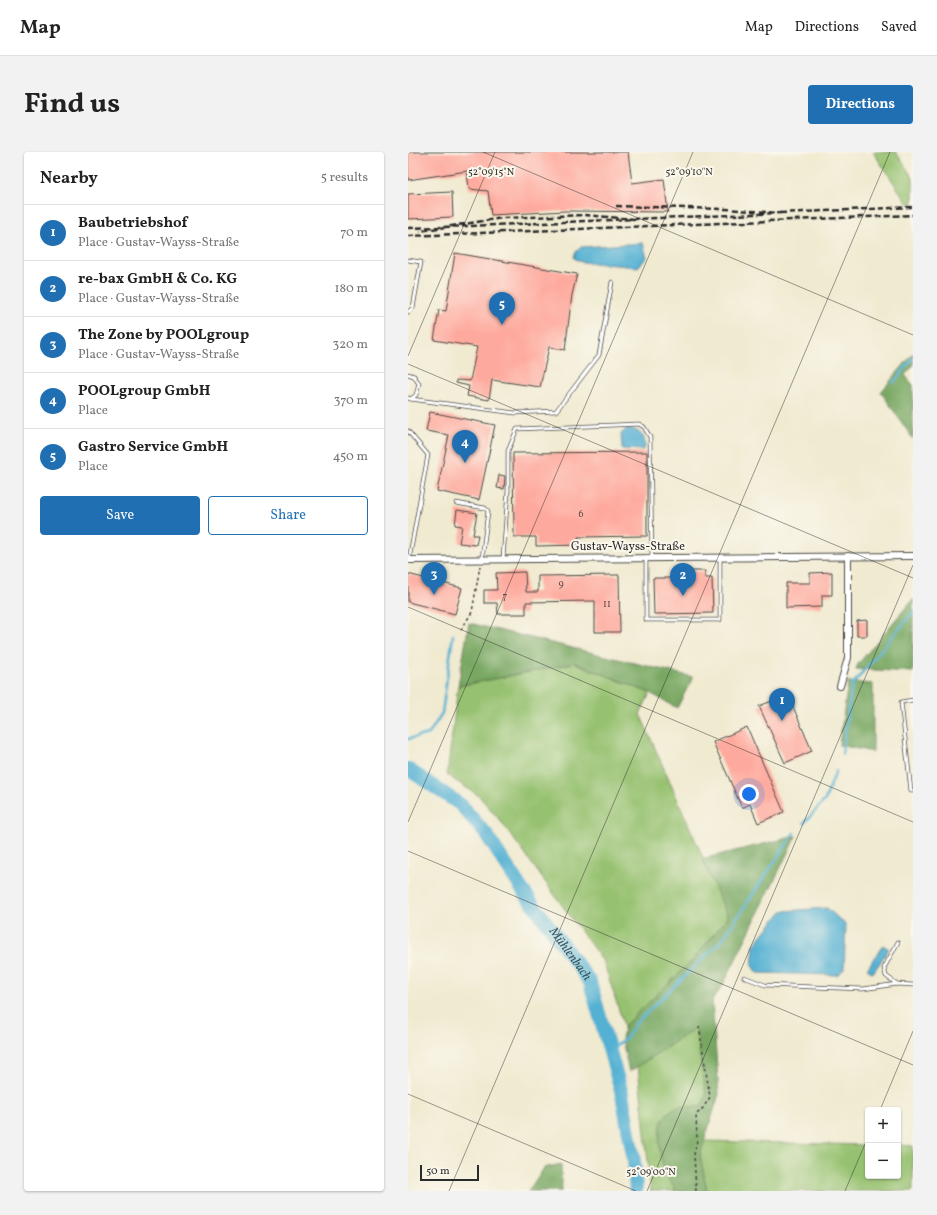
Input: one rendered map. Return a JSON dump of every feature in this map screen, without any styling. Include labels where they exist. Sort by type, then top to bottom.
[{"type":"street","points":[[840,686],[848,658],[848,556]]},
{"type":"street","name":"Gustav-Wayss-Straße","points":[[409,560],[913,556]]},
{"type":"lane","points":[[408,260],[421,262],[413,308],[408,312]]},
{"type":"lane","points":[[409,398],[515,413],[556,411],[599,356],[612,282]]},
{"type":"lane","points":[[408,374],[414,376],[419,384],[416,395],[409,398]]},
{"type":"lane","points":[[503,559],[508,491],[508,451],[517,429],[638,424],[644,427],[650,437],[649,558],[646,620],[720,620],[720,558]]},
{"type":"lane","points":[[408,431],[428,455],[409,560]]},
{"type":"lane","points":[[456,503],[485,508],[488,511],[482,560]]},
{"type":"lane","points":[[913,700],[901,702],[911,791],[913,791]]},
{"type":"lane","points":[[897,984],[886,976],[884,968],[898,942]]},
{"type":"lane","points":[[744,976],[765,985],[863,989],[897,984],[913,985]]},
{"type":"path","points":[[461,630],[472,612],[482,560]]},
{"type":"path","points":[[696,1191],[694,1155],[697,1140],[696,1115],[703,1108],[710,1097],[699,1027]]},
{"type":"green space","points":[[873,152],[896,152],[913,178],[913,203],[908,204]]},
{"type":"green space","points":[[913,354],[913,366],[905,375],[913,385],[913,439],[881,392]]},
{"type":"green space","points":[[913,599],[913,672],[856,669],[858,664]]},
{"type":"green space","points":[[469,623],[693,677],[677,708],[650,693],[575,663],[458,686]]},
{"type":"green space","points":[[575,663],[650,693],[640,714],[729,917],[692,961],[624,1026],[604,963],[503,824],[479,796],[447,775],[458,686]]},
{"type":"green space","points":[[848,682],[873,684],[873,752],[839,745]]},
{"type":"green space","points":[[796,836],[723,985],[712,1001],[719,1094],[700,1155],[707,1191],[676,1191],[667,1177],[663,1165],[659,1138],[660,1129],[662,1121],[673,1109],[683,1107],[701,1107],[706,1096],[696,1028],[629,1072],[622,1039],[624,1026],[692,961],[728,917],[702,859]]},
{"type":"green space","points":[[696,1027],[706,1096],[701,1107],[674,1108],[665,1172],[676,1191],[651,1191],[638,1066]]},
{"type":"green space","points":[[704,1141],[865,1145],[865,1179],[901,1179],[901,1145],[913,1146],[913,1191],[707,1191],[700,1155]]},
{"type":"green space","points":[[561,1164],[562,1191],[528,1191],[544,1168]]},
{"type":"water","points":[[643,243],[647,258],[638,267],[581,262],[574,258],[575,253],[581,247]]},
{"type":"water","points":[[627,428],[635,430],[643,436],[645,447],[643,450],[622,449],[621,434]]},
{"type":"water","points":[[827,908],[846,925],[844,969],[837,975],[757,973],[752,966],[754,945],[782,911]]},
{"type":"water","points":[[883,945],[889,949],[873,973],[867,969]]},
{"type":"building","points":[[408,152],[628,152],[632,183],[664,179],[668,212],[566,211],[491,215],[488,191],[469,189],[467,171],[408,180]]},
{"type":"building","points":[[452,192],[453,217],[408,219],[408,194]]},
{"type":"building","points":[[455,253],[577,274],[572,295],[565,350],[549,347],[540,387],[492,380],[489,400],[467,396],[469,386],[456,383],[456,380],[470,381],[477,347],[434,340],[439,310],[446,311]]},
{"type":"building","points":[[430,412],[495,425],[479,500],[437,491],[449,435],[426,431]]},
{"type":"building","points":[[647,452],[647,536],[578,537],[578,545],[536,546],[536,537],[514,537],[513,453]]},
{"type":"building","points":[[499,475],[505,476],[504,489],[497,488]]},
{"type":"building","points":[[457,510],[477,513],[473,535],[478,535],[476,545],[459,543],[462,526],[455,525]]},
{"type":"building","points":[[678,571],[705,571],[705,578],[712,578],[713,613],[654,614],[653,578],[678,578]]},
{"type":"building","points":[[525,572],[526,592],[538,592],[538,576],[619,575],[620,632],[595,632],[595,601],[526,602],[526,614],[498,614],[497,603],[484,603],[484,590],[497,590],[496,573]]},
{"type":"building","points":[[832,572],[832,595],[822,595],[822,607],[786,608],[786,583],[810,583],[810,573]]},
{"type":"building","points":[[408,574],[462,588],[455,614],[408,602]]},
{"type":"building","points":[[867,620],[867,636],[857,636],[857,621]]},
{"type":"building","points":[[788,695],[812,751],[785,763],[759,706]]},
{"type":"building","points":[[747,727],[784,812],[758,823],[750,804],[742,808],[713,742]]},
{"type":"waterway","points":[[893,383],[913,358]]},
{"type":"waterway","points":[[842,754],[852,685],[913,612]]},
{"type":"waterway","points":[[408,739],[429,734],[442,713],[453,635]]},
{"type":"waterway","name":"Mühlenbach","points":[[408,769],[461,805],[486,834],[521,888],[590,982],[622,1094],[634,1161],[636,1191]]},
{"type":"waterway","points":[[804,823],[825,800],[836,771]]},
{"type":"waterway","points":[[610,1051],[627,1037],[636,1023],[722,940],[794,833]]},
{"type":"railway","points":[[616,206],[725,209],[780,213],[634,219]]},
{"type":"railway","points":[[780,213],[913,207]]},
{"type":"railway","points":[[408,228],[436,227],[464,226],[493,225],[634,219],[585,215],[502,218],[420,231]]},
{"type":"railway","points":[[408,236],[913,215]]},
{"type":"place","name":"Gastro Service GmbH","points":[[502,325]]},
{"type":"place","name":"POOLgroup GmbH","points":[[465,463]]},
{"type":"place","name":"The Zone by POOLgroup","points":[[434,595]]},
{"type":"place","name":"re-bax GmbH & Co. KG","points":[[683,596]]},
{"type":"place","name":"Baubetriebshof","points":[[782,721]]}]
